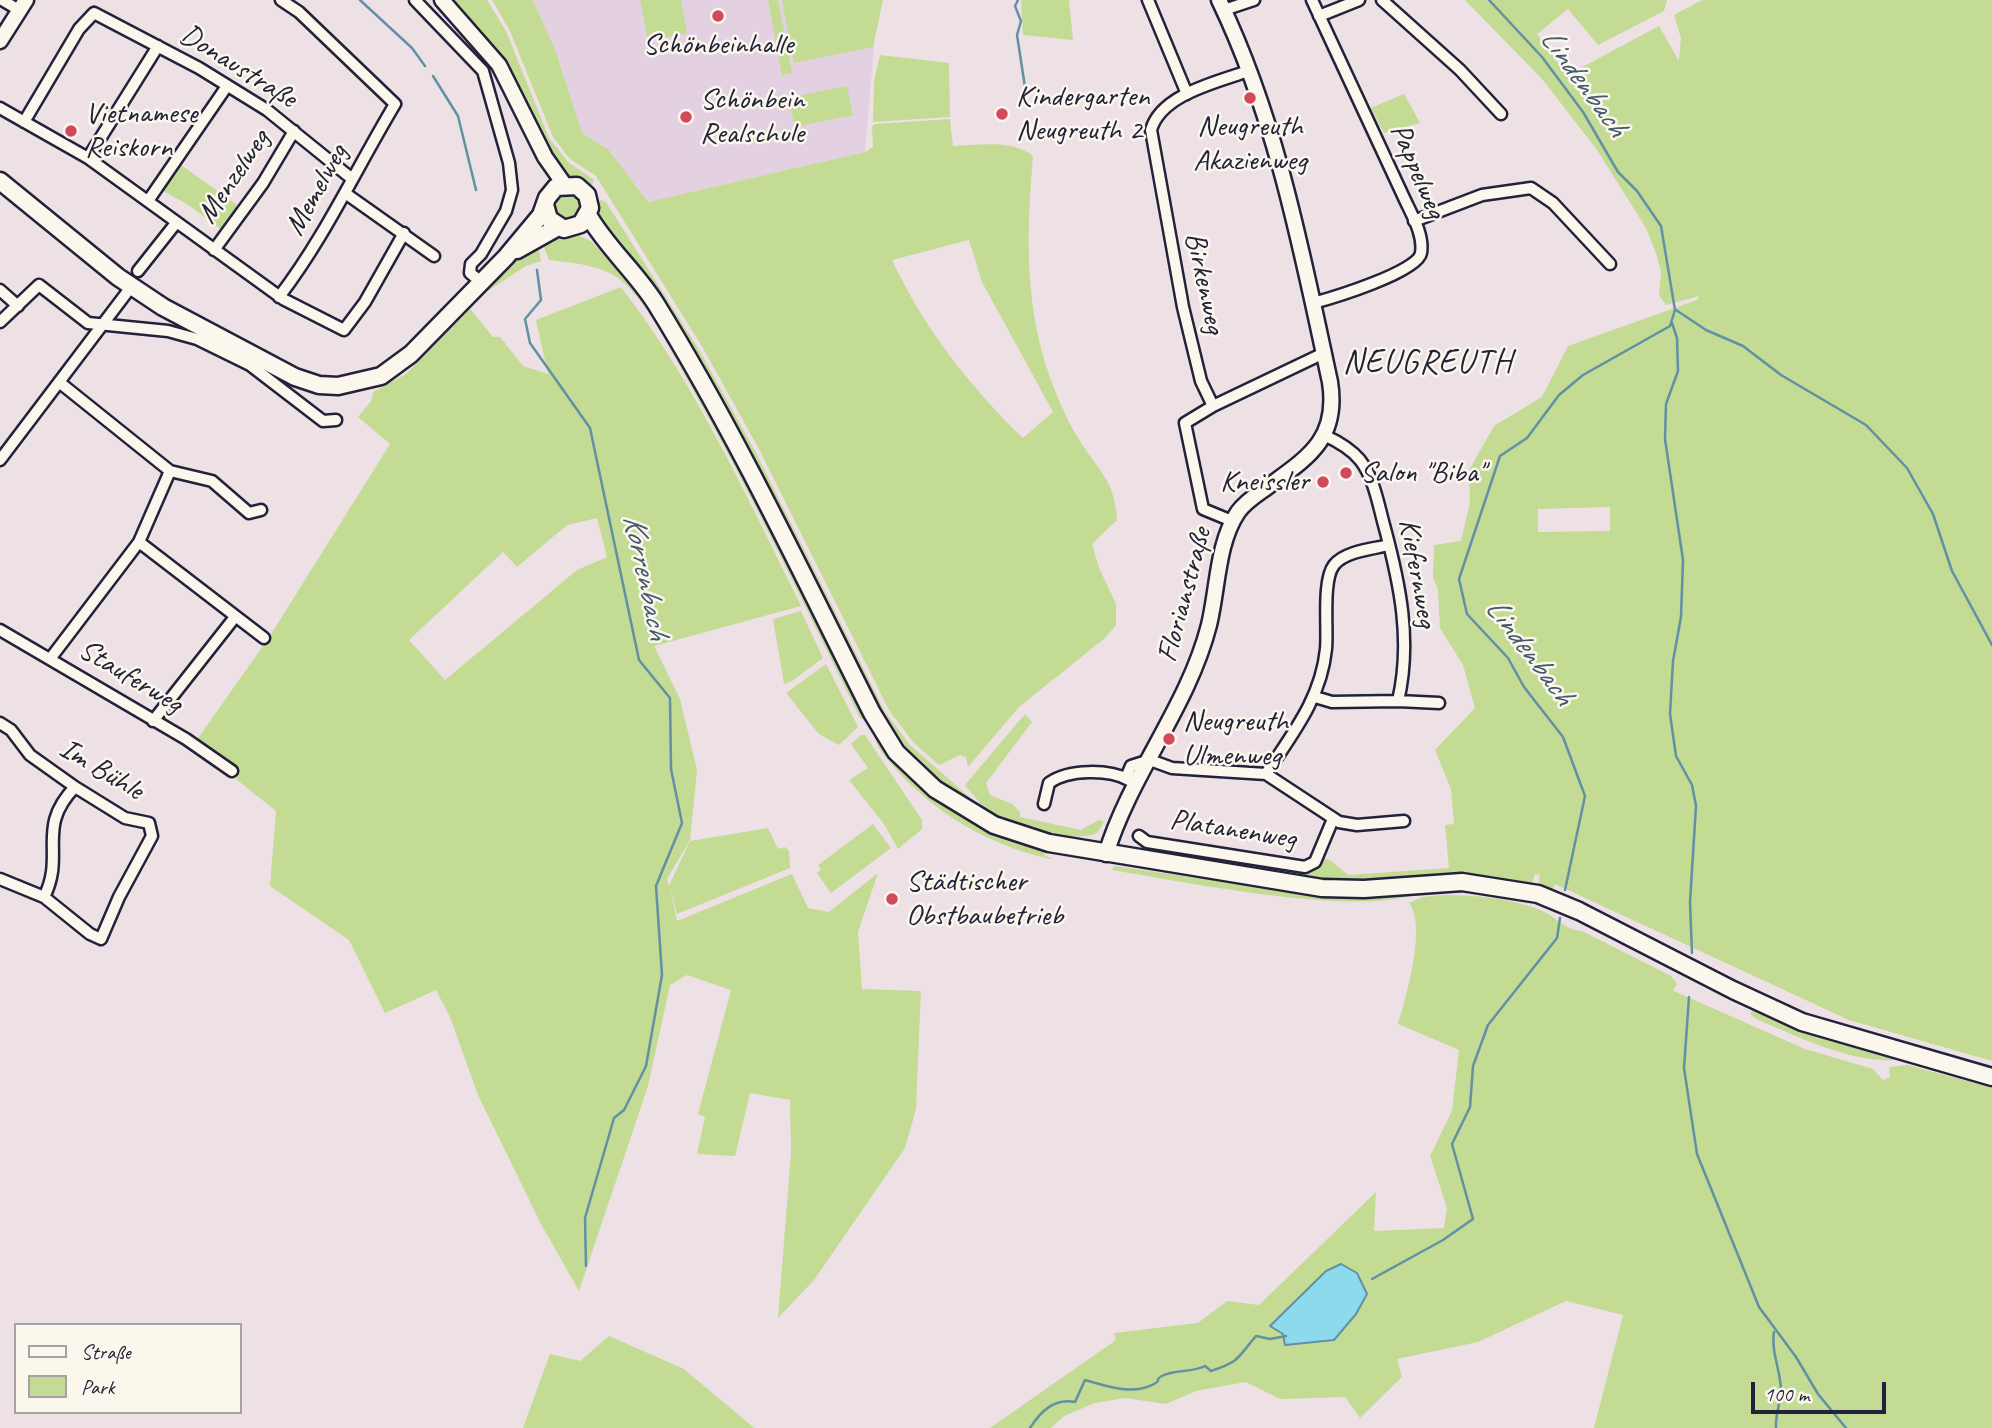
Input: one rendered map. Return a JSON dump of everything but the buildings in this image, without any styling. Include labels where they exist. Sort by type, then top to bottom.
[{"type":"main road","points":[[0,181],[134,279],[163,307],[295,377],[319,385],[338,386],[382,376],[395,367],[506,257],[541,215],[546,201],[556,187],[564,184],[583,190],[589,201],[589,215],[604,243],[654,301],[727,427],[872,713],[896,752],[935,789],[994,825],[1049,843],[1106,854],[1332,889],[1462,882],[1538,894],[1579,911],[1802,1022],[1992,1077]]},
{"type":"main road","points":[[546,201],[549,219],[558,227]]},
{"type":"main road","points":[[576,227],[589,215]]},
{"type":"main road","points":[[506,257],[558,227],[576,227],[604,243]]},
{"type":"street","points":[[0,41],[23,5],[2,0]]},
{"type":"street","name":"Memelweg","points":[[279,297],[319,240],[351,178],[395,104],[299,12],[281,0]]},
{"type":"street","points":[[415,0],[483,71],[509,163],[512,190],[506,211],[498,229],[471,264],[470,272],[480,281]]},
{"type":"street","points":[[442,0],[499,65],[545,157],[564,184]]},
{"type":"street","points":[[1148,0],[1187,94]]},
{"type":"street","points":[[1222,5],[1254,0]]},
{"type":"street","name":"Pappelweg","points":[[1312,0],[1414,221],[1421,251],[1413,264],[1352,291],[1313,303]]},
{"type":"street","points":[[1319,16],[1359,0]]},
{"type":"street","points":[[1382,0],[1460,69],[1501,114]]},
{"type":"street","name":"Florianstraße","points":[[1106,854],[1131,782],[1150,760],[1175,712],[1200,651],[1216,591],[1227,530],[1241,506],[1312,453],[1324,436],[1333,402],[1281,169],[1248,71],[1222,5]]},
{"type":"street","name":"Donaustraße","points":[[24,122],[79,29],[94,13],[227,86],[294,131],[351,178]]},
{"type":"street","points":[[88,158],[158,46]]},
{"type":"street","name":"Birkenweg","points":[[1213,406],[1201,381],[1183,307],[1151,130],[1157,118],[1187,94],[1248,71]]},
{"type":"street","points":[[148,201],[227,86]]},
{"type":"street","points":[[0,108],[88,158],[279,297],[344,330],[365,302],[404,233]]},
{"type":"street","name":"Menzelweg","points":[[214,250],[263,183],[294,131]]},
{"type":"street","points":[[545,157],[549,187],[546,201]]},
{"type":"street","points":[[1414,221],[1482,195],[1531,188],[1553,203],[1610,264]]},
{"type":"street","points":[[345,194],[434,256]]},
{"type":"street","points":[[0,460],[176,223]]},
{"type":"street","points":[[0,322],[39,285],[88,323],[168,331],[197,339],[250,365],[323,421],[336,420]]},
{"type":"street","points":[[0,290],[18,306]]},
{"type":"street","points":[[1232,521],[1208,513],[1201,506],[1185,428],[1188,420],[1324,353]]},
{"type":"street","points":[[59,382],[170,471],[212,481],[249,513],[261,510]]},
{"type":"street","name":"Kiefernweg","points":[[1324,436],[1348,449],[1365,467],[1389,545],[1405,629],[1405,667],[1398,701]]},
{"type":"street","points":[[50,659],[139,542],[170,471]]},
{"type":"street","points":[[139,542],[264,638]]},
{"type":"street","points":[[1150,760],[1172,768],[1266,774],[1315,697],[1326,650],[1328,582],[1333,566],[1342,558],[1389,545]]},
{"type":"street","points":[[153,721],[235,617]]},
{"type":"street","name":"Stauferweg","points":[[0,630],[186,739],[232,771]]},
{"type":"street","points":[[1315,697],[1332,702],[1439,703]]},
{"type":"street","name":"Im Bühle","points":[[0,723],[11,730],[30,755],[75,787],[125,818],[149,823],[152,836],[119,897],[102,939],[90,934],[44,897]]},
{"type":"street","points":[[1044,804],[1049,783],[1057,778],[1107,772],[1131,782]]},
{"type":"street","name":"Platanenweg","points":[[1266,774],[1333,819],[1353,825],[1404,821]]},
{"type":"street","points":[[0,879],[44,897],[53,880],[53,820],[60,802],[75,787]]},
{"type":"street","name":"Platanenweg","points":[[1139,836],[1147,842],[1306,867],[1315,862],[1333,819]]},
{"type":"shaded area","points":[[533,0],[868,0],[874,48],[865,152],[648,202],[608,149],[582,133],[556,52]]},
{"type":"green space","points":[[451,0],[487,0],[506,31],[549,138],[568,162],[594,180],[591,187],[564,176]]},
{"type":"green space","points":[[492,0],[533,0],[556,52],[582,133],[608,149],[648,202],[865,152],[873,147],[872,126],[875,124],[950,119],[953,146],[1005,145],[1033,156],[1029,247],[1038,335],[1065,414],[1113,494],[1117,520],[1092,544],[1099,568],[1116,604],[1116,625],[1105,638],[1019,707],[968,767],[966,757],[960,755],[939,765],[913,742],[889,710],[759,449],[703,348],[596,176],[570,159],[553,137],[510,31]],"holes":[[[969,240],[982,282],[1053,412],[1023,438],[984,398],[949,355],[918,309],[892,260]]]},
{"type":"green space","points":[[640,0],[681,0],[687,33],[648,41]]},
{"type":"green space","points":[[768,0],[778,0],[792,73],[782,75]]},
{"type":"green space","points":[[782,0],[883,0],[873,47],[794,63]]},
{"type":"green space","points":[[1021,0],[1069,0],[1073,40],[1023,35]]},
{"type":"green space","points":[[1465,0],[1667,0],[1664,11],[1598,45],[1568,9],[1537,34],[1579,92],[1605,120],[1573,72],[1659,26],[1679,61],[1681,38],[1674,15],[1702,0],[1992,0],[1992,1061],[1849,1020],[1555,884],[1552,891],[1538,885],[1540,875],[1535,874],[1531,885],[1492,878],[1331,883],[1156,854],[1142,849],[1142,845],[1146,844],[1308,873],[1314,871],[1323,858],[1330,860],[1348,875],[1449,868],[1445,825],[1454,824],[1451,789],[1435,750],[1475,708],[1463,665],[1440,628],[1438,590],[1433,577],[1434,545],[1461,541],[1470,502],[1469,470],[1494,426],[1542,397],[1568,346],[1697,300],[1699,296],[1666,305],[1659,295],[1661,272],[1646,228],[1597,150],[1543,80]],"holes":[[[1610,507],[1610,531],[1538,532],[1538,509]]]},
{"type":"green space","points":[[880,55],[949,63],[950,117],[873,122],[874,81]]},
{"type":"green space","points":[[847,86],[853,115],[795,127],[788,98]]},
{"type":"green space","points":[[1404,94],[1420,123],[1384,133],[1371,108]]},
{"type":"green space","points":[[181,165],[240,207],[222,230],[187,204],[163,191]]},
{"type":"green space","points":[[570,189],[585,203],[577,222],[556,220],[552,199]]},
{"type":"green space","points":[[601,200],[606,202],[699,350],[755,451],[885,712],[910,745],[991,816],[940,783],[889,733],[809,575],[596,215],[596,203]]},
{"type":"green space","points":[[553,234],[578,235],[592,242],[615,268],[630,280],[652,308],[723,429],[866,720],[860,718],[778,551],[653,318],[624,283],[608,272],[549,260],[541,240]]},
{"type":"green space","points":[[537,242],[541,261],[526,266],[483,294],[481,292],[510,261]]},
{"type":"green space","points":[[621,287],[673,362],[696,401],[740,482],[801,606],[654,646],[680,699],[697,770],[690,840],[667,879],[669,886],[690,841],[768,828],[778,849],[785,847],[789,851],[790,868],[677,914],[670,888],[677,921],[792,874],[808,908],[829,912],[878,873],[858,932],[862,989],[921,991],[916,1109],[905,1148],[814,1280],[778,1318],[791,1152],[790,1100],[750,1093],[735,1156],[697,1154],[705,1117],[698,1114],[731,990],[687,975],[670,985],[648,1086],[579,1291],[541,1224],[478,1095],[450,1017],[436,990],[385,1013],[349,940],[270,886],[276,811],[236,779],[239,773],[196,741],[268,639],[390,444],[358,417],[372,400],[373,392],[406,374],[470,309],[493,337],[500,337],[523,366],[548,374],[536,320]],"holes":[[[597,518],[607,557],[577,570],[445,680],[409,640],[503,552],[517,567],[567,525]]]},
{"type":"green space","points":[[801,611],[823,658],[784,684],[773,619]]},
{"type":"green space","points":[[826,664],[858,727],[839,745],[819,734],[786,693]]},
{"type":"green space","points":[[1025,714],[1032,722],[986,783],[990,795],[1012,804],[1020,812],[1020,817],[1081,830],[1099,820],[1104,822],[1097,833],[1072,836],[1022,825],[983,806],[965,785]]},
{"type":"green space","points":[[875,730],[942,801],[997,835],[1045,851],[1044,855],[1055,860],[987,838],[947,814],[928,800],[894,767],[878,745]]},
{"type":"green space","points":[[861,735],[865,735],[922,820],[922,829],[898,849],[884,824],[849,780],[868,768],[851,744]]},
{"type":"green space","points":[[873,824],[891,848],[831,893],[817,873],[821,869],[818,865]]},
{"type":"green space","points":[[1114,866],[1291,891],[1421,892],[1394,899],[1358,902],[1316,900],[1181,882],[1112,870]]},
{"type":"green space","points":[[1422,897],[1480,897],[1515,902],[1538,909],[1564,925],[1582,931],[1671,976],[1677,984],[1673,990],[1676,992],[1805,1049],[1873,1069],[1883,1080],[1890,1077],[1889,1067],[1908,1065],[1992,1088],[1992,1428],[1594,1428],[1623,1315],[1566,1301],[1478,1342],[1397,1359],[1402,1377],[1360,1418],[1345,1397],[1280,1399],[1246,1382],[1196,1391],[1166,1404],[1125,1398],[1095,1403],[1064,1416],[1051,1428],[990,1428],[1116,1340],[1114,1333],[1198,1323],[1227,1301],[1259,1305],[1376,1192],[1374,1231],[1444,1228],[1447,1208],[1430,1156],[1452,1111],[1459,1050],[1398,1024],[1416,945],[1414,914],[1409,903]],"holes":[[[1326,1271],[1284,1334],[1271,1326]]]},
{"type":"green space","points":[[1755,1009],[1830,1038],[1909,1059],[1869,1059],[1830,1049],[1754,1018],[1750,1013]]},
{"type":"green space","points":[[609,1336],[684,1369],[754,1428],[523,1428],[550,1354],[580,1361]]},
{"type":"water","points":[[1341,1264],[1357,1273],[1367,1294],[1356,1314],[1334,1340],[1285,1345],[1283,1334],[1270,1326],[1326,1271]]},
{"type":"waterway","name":"Korrenbach","points":[[360,0],[412,48],[425,66]]},
{"type":"waterway","points":[[1018,0],[1015,6],[1021,21],[1017,35],[1025,87]]},
{"type":"waterway","name":"Lindenbach","points":[[1489,0],[1542,57],[1583,112],[1618,172],[1637,191],[1661,226],[1675,310],[1670,326],[1583,375],[1559,395],[1527,438],[1500,456],[1459,579],[1467,614],[1508,658],[1524,687],[1563,737],[1585,796],[1565,890]]},
{"type":"waterway","name":"Korrenbach","points":[[433,76],[458,116],[476,190]]},
{"type":"waterway","name":"Korrenbach","points":[[537,270],[541,300],[525,319],[530,343],[590,428],[639,660],[670,698],[671,769],[682,823],[656,886],[662,975],[646,1066],[624,1110],[614,1118],[585,1218],[586,1266]]},
{"type":"waterway","points":[[1676,310],[1706,330],[1743,346],[1781,375],[1866,425],[1907,468],[1933,514],[1952,571],[1992,645]]},
{"type":"waterway","points":[[1672,323],[1677,338],[1678,371],[1666,404],[1665,439],[1683,560],[1681,617],[1673,661],[1670,714],[1676,756],[1692,785],[1696,806],[1690,902],[1692,953]]},
{"type":"waterway","name":"Lindenbach","points":[[1372,1279],[1443,1240],[1473,1219],[1452,1144],[1470,1107],[1473,1066],[1488,1025],[1557,938],[1560,918]]},
{"type":"waterway","points":[[1689,997],[1684,1068],[1697,1154],[1759,1307],[1796,1357],[1818,1394],[1846,1428]]},
{"type":"waterway","points":[[1774,1332],[1781,1389],[1776,1428]]},
{"type":"waterway","name":"Lindenbach","points":[[1030,1428],[1039,1416],[1054,1404],[1075,1402],[1085,1380],[1120,1389],[1146,1388],[1167,1374],[1205,1366],[1211,1371],[1228,1364],[1238,1358],[1256,1336],[1270,1339],[1286,1336]]},
{"type":"place","name":"Schönbeinhalle","points":[[718,16]]},
{"type":"place","name":"Neugreuth Akazienweg","points":[[1250,98]]},
{"type":"place","name":"Kindergarten Neugreuth 2","points":[[1002,114]]},
{"type":"place","name":"Schönbein Realschule","points":[[686,117]]},
{"type":"place","name":"Vietnamese Reiskorn","points":[[71,131]]},
{"type":"place","name":"Salon \"Biba\"","points":[[1346,473]]},
{"type":"place","name":"Kneissler","points":[[1323,482]]},
{"type":"place","name":"Neugreuth Ulmenweg","points":[[1169,739]]},
{"type":"place","name":"Städtischer Obstbaubetrieb","points":[[892,899]]},
{"type":"district","name":"NEUGREUTH","points":[[1428,363]]}]
